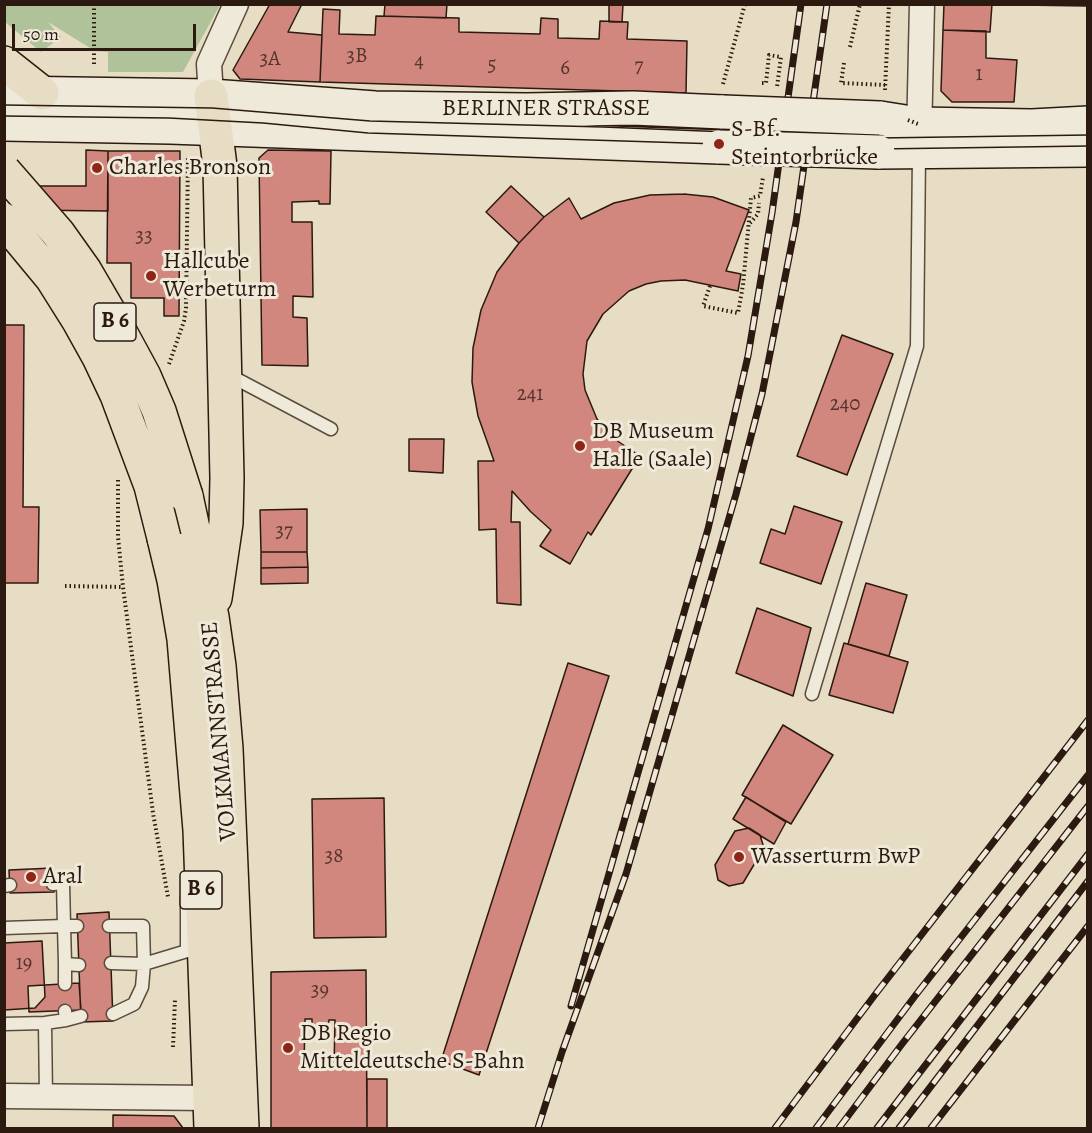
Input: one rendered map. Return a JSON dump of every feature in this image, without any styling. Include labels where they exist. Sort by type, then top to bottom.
[{"type":"main road","points":[[4,63],[42,93]]},
{"type":"main road","points":[[211,96],[220,166],[226,523],[212,617]]},
{"type":"main road","name":"VOLKMANNSTRASSE","points":[[4,171],[58,233],[86,271],[144,376],[159,411],[186,496],[212,617],[219,666],[226,749],[242,1128]]},
{"type":"main road","name":"VOLKMANNSTRASSE","points":[[4,220],[51,278],[79,321],[117,395],[151,486],[174,580],[185,650],[200,830],[211,1113]]},
{"type":"street","points":[[211,96],[209,64],[236,4]]},
{"type":"street","points":[[895,129],[922,4]]},
{"type":"street","name":"BERLINER STRASSE","points":[[4,93],[211,96],[375,108],[526,110],[633,108],[722,101],[895,129],[1088,150]]},
{"type":"street","name":"BERLINER STRASSE","points":[[4,124],[216,128],[719,147],[895,129],[1088,123]]},
{"type":"street","points":[[4,1096],[46,1097],[211,1113]]},
{"type":"lane","points":[[526,110],[581,122]]},
{"type":"lane","points":[[812,694],[917,346],[895,129]]},
{"type":"lane","points":[[225,373],[332,429]]},
{"type":"lane","points":[[111,963],[144,964],[187,951],[186,889],[201,882]]},
{"type":"lane","points":[[53,884],[63,883],[65,984]]},
{"type":"lane","points":[[4,928],[77,926]]},
{"type":"lane","points":[[110,926],[142,926],[144,964],[142,987],[134,1004],[113,1014]]},
{"type":"lane","points":[[65,964],[79,964]]},
{"type":"lane","points":[[4,1024],[45,1023],[65,1015],[81,1016]]},
{"type":"lane","points":[[45,1023],[46,1097]]},
{"type":"path","points":[[94,4],[94,60]]},
{"type":"path","points":[[722,101],[745,4]]},
{"type":"path","points":[[850,47],[860,4]]},
{"type":"path","points":[[889,4],[885,85],[895,129]]},
{"type":"path","points":[[756,82],[766,83],[768,63]]},
{"type":"path","points":[[844,63],[841,83],[885,85]]},
{"type":"path","points":[[165,372],[186,308],[187,149]]},
{"type":"path","points":[[710,286],[703,306],[738,313],[752,198]]},
{"type":"path","points":[[749,224],[758,214],[759,203]]},
{"type":"path","points":[[118,474],[118,537],[123,587],[153,813],[169,905]]},
{"type":"path","points":[[65,586],[123,587]]},
{"type":"path","points":[[809,854],[823,865]]},
{"type":"green space","points":[[4,5],[220,5],[183,72],[108,72],[108,52],[95,51],[48,22],[61,37],[41,52],[5,22]]},
{"type":"building","points":[[270,4],[302,4],[288,32],[322,35],[320,82],[240,79],[233,70]]},
{"type":"building","points":[[385,4],[447,4],[446,18],[384,16]]},
{"type":"building","points":[[609,4],[623,4],[622,22],[609,22]]},
{"type":"building","points":[[944,4],[992,4],[990,32],[943,30]]},
{"type":"building","points":[[1088,4],[1088,6],[1019,5]]},
{"type":"building","points":[[323,9],[340,10],[339,34],[375,35],[376,16],[459,18],[459,32],[540,34],[541,18],[558,19],[558,38],[599,39],[600,21],[628,22],[627,39],[687,41],[686,93],[320,82]]},
{"type":"building","points":[[943,30],[986,31],[986,58],[1017,60],[1014,102],[952,102],[941,91]]},
{"type":"building","name":"Charles Bronson","points":[[86,150],[108,151],[108,211],[27,210],[27,186],[86,186]]},
{"type":"building","points":[[268,150],[331,151],[330,204],[319,204],[319,201],[292,202],[292,222],[312,222],[313,297],[293,296],[293,317],[307,318],[308,366],[262,365],[259,158]]},
{"type":"building","points":[[108,151],[180,151],[179,316],[164,316],[164,298],[131,298],[131,263],[107,263]]},
{"type":"building","points":[[511,186],[544,217],[519,243],[486,212]]},
{"type":"building","points":[[684,194],[713,197],[749,210],[726,271],[741,274],[738,291],[685,280],[661,281],[629,291],[603,314],[587,341],[583,374],[585,390],[597,419],[607,432],[640,456],[591,535],[588,532],[570,564],[540,546],[551,530],[512,491],[511,522],[520,522],[521,605],[497,603],[496,529],[479,530],[478,461],[494,461],[478,416],[472,382],[473,348],[481,310],[497,272],[519,243],[544,217],[569,198],[581,219],[614,203],[650,195]]},
{"type":"building","points":[[4,325],[24,325],[23,507],[39,507],[38,583],[4,583]]},
{"type":"building","points":[[842,335],[893,354],[847,475],[797,456]]},
{"type":"building","points":[[409,439],[444,439],[443,473],[409,471]]},
{"type":"building","points":[[794,506],[842,522],[821,584],[760,563],[771,529],[785,534]]},
{"type":"building","points":[[307,509],[307,552],[261,552],[260,510]]},
{"type":"building","points":[[261,552],[307,552],[308,567],[261,568]]},
{"type":"building","points":[[308,567],[308,583],[261,584],[261,568]]},
{"type":"building","points":[[866,583],[907,595],[889,656],[848,644]]},
{"type":"building","points":[[757,608],[811,628],[793,696],[736,673]]},
{"type":"building","points":[[844,643],[908,662],[893,713],[829,695]]},
{"type":"building","points":[[568,663],[609,676],[479,1075],[441,1061]]},
{"type":"building","points":[[783,725],[833,755],[791,824],[742,795]]},
{"type":"building","points":[[746,797],[786,822],[774,844],[733,819]]},
{"type":"building","points":[[384,798],[386,937],[314,938],[312,799]]},
{"type":"building","name":"Wasserturm BwP","points":[[749,828],[760,835],[764,848],[743,883],[729,886],[718,880],[715,865],[735,831]]},
{"type":"building","name":"Aral","points":[[53,868],[54,892],[10,893],[9,870]]},
{"type":"building","points":[[109,912],[113,1021],[81,1022],[77,914]]},
{"type":"building","name":"Aral","points":[[42,941],[45,997],[35,1008],[4,1010],[4,943]]},
{"type":"building","name":"DB Regio Mitteldeutsche S-Bahn","points":[[366,970],[367,1128],[271,1128],[271,972]],"holes":[[[305,1019],[312,1019],[312,1026],[325,1030],[329,1020],[335,1020],[334,1067],[304,1066]]]},
{"type":"building","points":[[79,983],[81,1010],[29,1012],[28,986]]},
{"type":"building","points":[[367,1079],[387,1079],[387,1128],[367,1128]]},
{"type":"building","points":[[113,1115],[174,1116],[183,1128],[113,1128]]},
{"type":"tram line","points":[[4,105],[212,108],[370,121],[878,138],[1088,135]]},
{"type":"tram line","points":[[4,116],[169,118],[263,123],[368,133],[878,149],[1088,146]]},
{"type":"railway","points":[[571,1006],[708,529],[748,356],[772,213],[801,4]]},
{"type":"railway","points":[[538,1128],[562,1052],[626,874],[736,494],[762,394],[796,222],[827,4]]},
{"type":"railway","points":[[775,1128],[1088,720]]},
{"type":"railway","points":[[816,1128],[915,996],[1088,775]]},
{"type":"railway","points":[[839,1128],[1088,806]]},
{"type":"railway","points":[[877,1128],[1088,854]]},
{"type":"railway","points":[[899,1128],[1088,881]]},
{"type":"railway","points":[[931,1128],[1088,926]]},
{"type":"place","name":"S-Bf. Steintorbrücke","points":[[719,144]]},
{"type":"place","name":"Charles Bronson","points":[[97,168]]},
{"type":"place","name":"Hallcube Werbeturm","points":[[151,276]]},
{"type":"place","name":"DB Museum Halle (Saale)","points":[[580,446]]},
{"type":"place","name":"Wasserturm BwP","points":[[739,857]]},
{"type":"place","name":"Aral","points":[[31,877]]},
{"type":"place","name":"DB Regio Mitteldeutsche S-Bahn","points":[[288,1048]]}]
